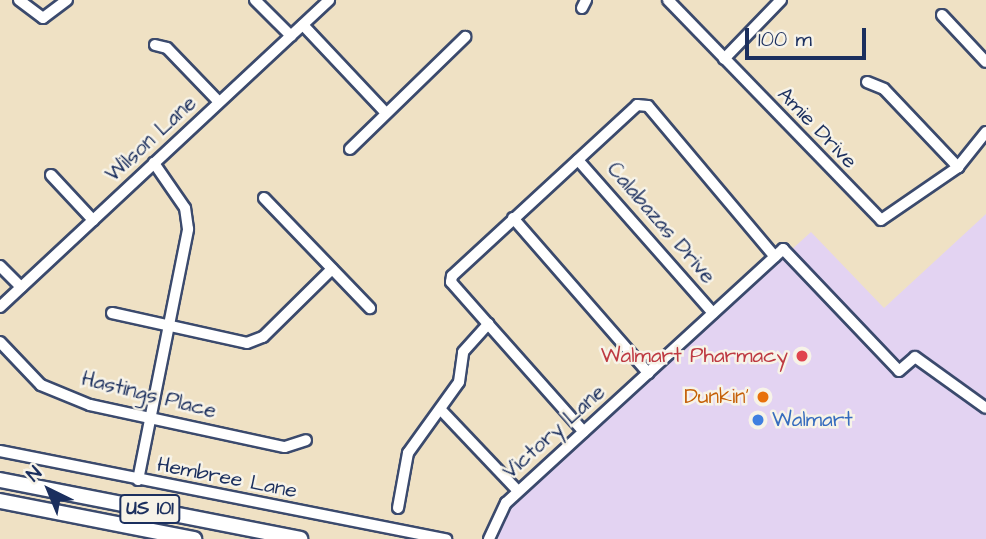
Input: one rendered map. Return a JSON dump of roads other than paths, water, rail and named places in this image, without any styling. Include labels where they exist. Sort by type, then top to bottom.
[{"type":"highway","name":"US 101","points":[[0,480],[300,539]]},
{"type":"highway","name":"US 101","points":[[0,500],[194,539]]},
{"type":"street","points":[[19,0],[43,18],[67,0]]},
{"type":"street","points":[[255,0],[291,36]]},
{"type":"street","name":"Wilson Lane","points":[[0,307],[329,0]]},
{"type":"street","name":"Amie Drive","points":[[668,0],[881,220],[958,167]]},
{"type":"street","points":[[724,59],[781,0]]},
{"type":"street","points":[[942,15],[986,62]]},
{"type":"street","points":[[303,25],[384,112]]},
{"type":"street","points":[[350,149],[384,112],[465,37]]},
{"type":"street","points":[[155,45],[167,48],[219,102]]},
{"type":"street","points":[[867,82],[884,89],[958,167],[986,132]]},
{"type":"street","points":[[584,432],[451,282],[452,276],[513,218],[642,103],[775,257]]},
{"type":"street","name":"Calabazas Drive","points":[[579,159],[713,313]]},
{"type":"street","points":[[138,480],[188,229],[185,208],[154,163]]},
{"type":"street","points":[[51,175],[93,220]]},
{"type":"street","points":[[264,198],[370,308]]},
{"type":"street","points":[[513,218],[648,373]]},
{"type":"street","name":"Victory Lane","points":[[489,539],[497,514],[518,491],[783,249],[899,371],[915,357],[986,408]]},
{"type":"street","points":[[0,266],[21,288]]},
{"type":"street","points":[[112,313],[247,343],[262,337],[332,269]]},
{"type":"street","points":[[398,508],[408,453],[442,411],[459,382],[463,352],[488,324]]},
{"type":"street","name":"Hastings Place","points":[[0,342],[41,385],[90,405],[285,446],[306,440]]},
{"type":"street","points":[[442,411],[518,491]]},
{"type":"street","name":"Hembree Lane","points":[[0,451],[446,539]]},
{"type":"place","name":"Walmart Pharmacy","points":[[802,356]]},
{"type":"place","name":"Dunkin'","points":[[763,397]]},
{"type":"place","name":"Walmart","points":[[758,420]]}]
